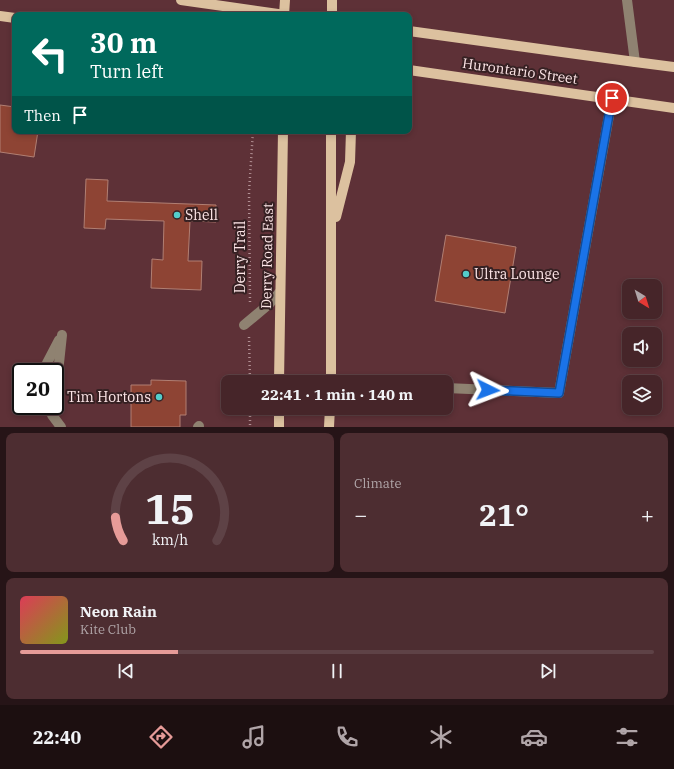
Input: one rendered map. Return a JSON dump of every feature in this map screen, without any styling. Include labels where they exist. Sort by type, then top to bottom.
[{"type":"main road","points":[[187,0],[265,12]]},
{"type":"main road","points":[[285,0],[285,12]]},
{"type":"main road","points":[[332,0],[332,12]]},
{"type":"main road","points":[[0,16],[12,18]]},
{"type":"main road","name":"Hurontario Street","points":[[412,31],[674,66]]},
{"type":"main road","name":"Hurontario Street","points":[[412,70],[674,108]]},
{"type":"main road","name":"Derry Road East","points":[[279,375],[283,134]]},
{"type":"main road","points":[[331,134],[331,375]]},
{"type":"main road","points":[[332,232],[350,162],[351,134]]},
{"type":"main road","points":[[279,415],[279,427]]},
{"type":"main road","points":[[329,427],[330,415]]},
{"type":"lane","points":[[627,0],[635,62]]},
{"type":"lane","points":[[453,388],[559,393],[612,98]]},
{"type":"lane","points":[[246,322],[268,305],[280,292]]},
{"type":"lane","points":[[47,363],[62,335],[58,363]]},
{"type":"lane","points":[[52,415],[61,427]]},
{"type":"path","name":"Derry Trail","points":[[250,375],[246,322],[251,289],[249,192],[253,134]]},
{"type":"path","points":[[250,415],[250,427]]},
{"type":"building","points":[[0,105],[12,107],[12,134],[38,134],[34,157],[0,152]]},
{"type":"building","points":[[86,179],[108,180],[107,201],[216,205],[216,222],[190,221],[188,261],[202,261],[201,290],[151,288],[152,259],[163,260],[164,221],[106,219],[105,229],[84,228]]},
{"type":"building","points":[[446,235],[516,247],[505,313],[435,301]]},
{"type":"building","name":"Tim Hortons","points":[[151,380],[186,381],[186,415],[180,415],[180,427],[131,427],[131,385],[151,385]]},
{"type":"place","name":"Shell","points":[[177,215]]},
{"type":"place","name":"Ultra Lounge","points":[[466,274]]},
{"type":"place","name":"Tim Hortons","points":[[159,397]]},
{"type":"route","points":[[488,390],[559,393],[612,98]]}]
